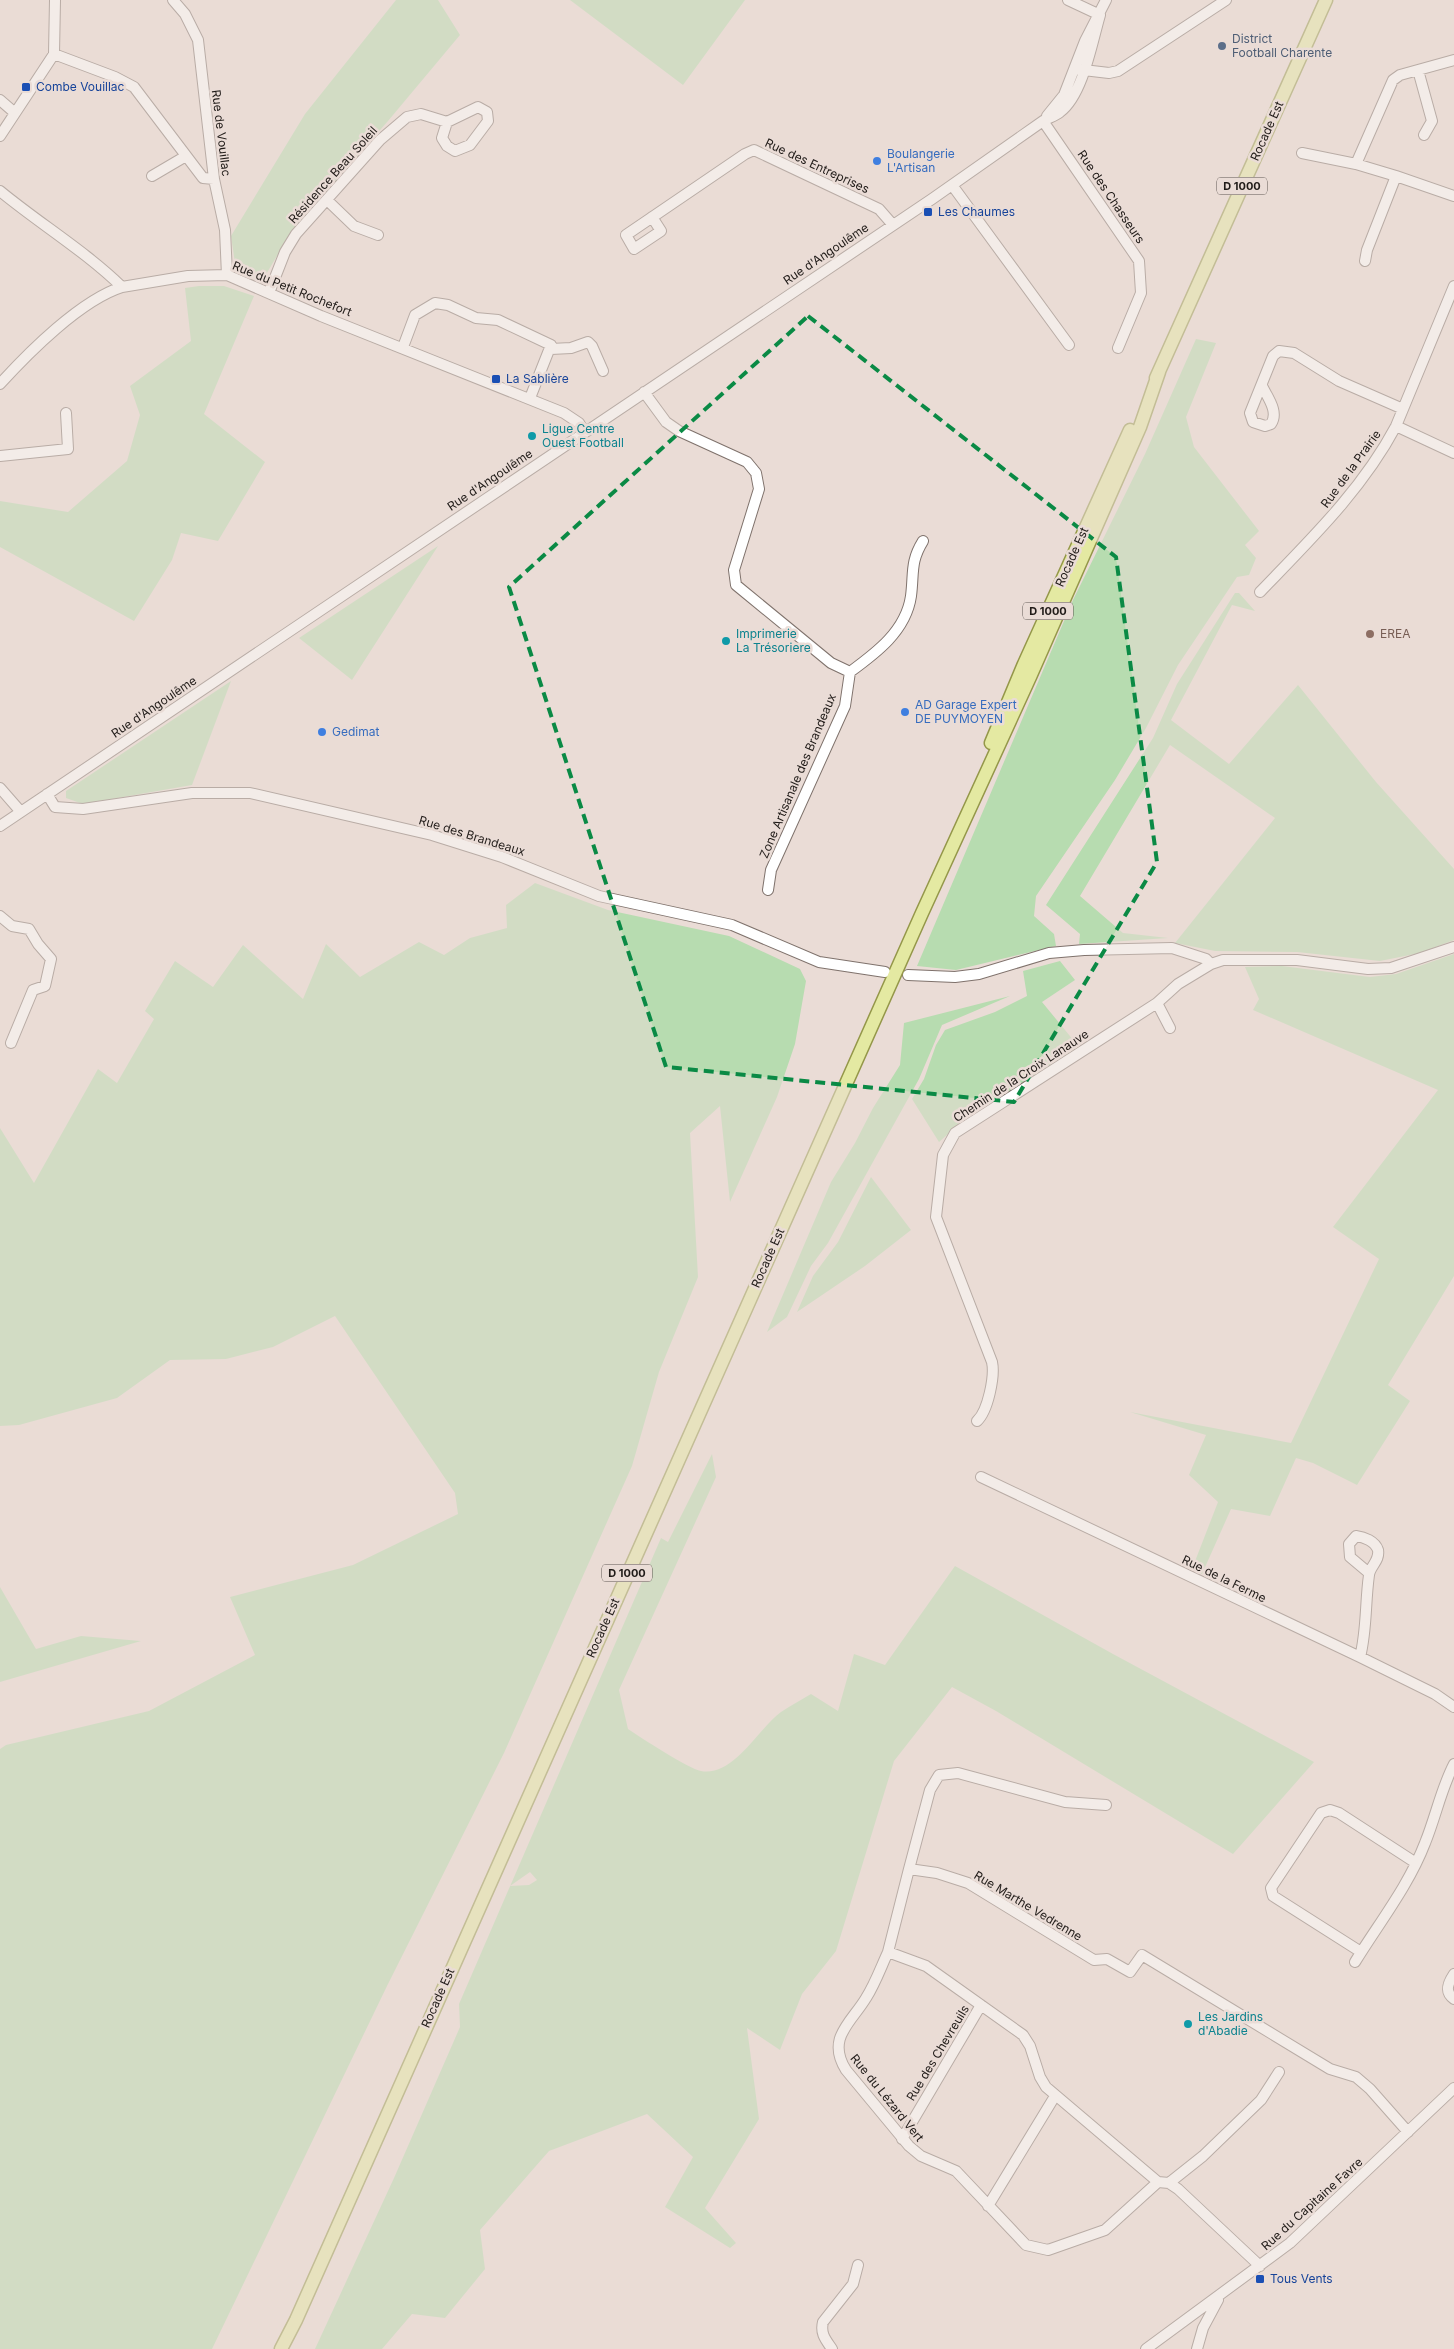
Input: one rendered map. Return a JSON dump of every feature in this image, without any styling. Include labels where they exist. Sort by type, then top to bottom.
[{"type":"main road","name":"Rocade Est","points":[[308,2291],[947,856],[1024,664],[1134,422],[1159,372],[1326,0]]},
{"type":"main road","name":"D 1000","points":[[273,2349],[308,2291]]},
{"type":"main road","name":"D 1000","points":[[281,2349],[308,2291]]},
{"type":"street","points":[[0,136],[54,54],[55,0]]},
{"type":"street","name":"Rue de Vouillac","points":[[173,0],[185,14],[198,40],[214,179],[225,230],[227,275]]},
{"type":"street","points":[[1068,0],[1100,15]]},
{"type":"street","name":"Rue d'Angoulême","points":[[0,826],[952,185],[1043,120],[1060,112],[1071,101],[1085,40],[1100,15],[1106,0]]},
{"type":"street","points":[[1079,69],[1109,73],[1118,71],[1226,0]]},
{"type":"street","points":[[54,54],[115,77],[134,87],[203,178],[214,179]]},
{"type":"street","points":[[1356,164],[1393,80],[1400,75],[1454,60]]},
{"type":"street","points":[[1418,70],[1432,121],[1424,135]]},
{"type":"street","points":[[0,100],[16,113]]},
{"type":"street","points":[[478,107],[487,112],[488,121],[470,145],[455,151],[447,146],[442,138],[447,122],[478,107]]},
{"type":"street","name":"Résidence Beau Soleil","points":[[269,293],[290,243],[328,202],[380,140],[407,117],[421,114],[447,122]]},
{"type":"street","name":"Rue des Chasseurs","points":[[1043,120],[1139,261],[1142,293],[1118,348]]},
{"type":"street","name":"Rue des Entreprises","points":[[652,217],[745,154],[754,150],[879,209],[893,224]]},
{"type":"street","points":[[1302,153],[1356,164],[1454,196]]},
{"type":"street","points":[[152,176],[186,156]]},
{"type":"street","points":[[1365,261],[1367,250],[1396,176]]},
{"type":"street","points":[[952,185],[1069,345]]},
{"type":"street","points":[[0,191],[35,220],[96,262],[122,287]]},
{"type":"street","points":[[328,202],[354,226],[378,235]]},
{"type":"street","name":"Rue du Petit Rochefort","points":[[0,384],[21,361],[57,329],[108,292],[122,287],[188,276],[227,275],[530,398],[579,422],[584,431]]},
{"type":"street","name":"Rue de la Prairie","points":[[1260,592],[1345,503],[1384,448],[1396,426],[1454,286]]},
{"type":"street","points":[[403,347],[415,315],[429,306],[440,303],[476,318],[498,320],[550,343],[551,349],[530,398]]},
{"type":"street","points":[[551,349],[571,348],[588,342],[592,346],[603,370]]},
{"type":"street","points":[[1262,386],[1273,356],[1279,351],[1286,351],[1294,353],[1340,381],[1403,409]]},
{"type":"street","points":[[644,392],[666,422],[680,431],[746,462],[756,473],[759,489],[734,570],[736,584],[831,663],[850,672],[871,657],[896,632],[907,612],[911,597],[914,556],[922,541]]},
{"type":"street","points":[[0,456],[68,449],[66,413]]},
{"type":"street","points":[[1396,426],[1454,453]]},
{"type":"street","name":"Zone Artisanale des Brandeaux","points":[[768,890],[771,870],[845,706],[850,672]]},
{"type":"street","points":[[0,788],[21,812]]},
{"type":"street","name":"Rue des Brandeaux","points":[[47,794],[55,807],[83,809],[192,793],[230,792],[260,796],[376,821],[455,842],[544,873],[599,896],[732,925],[819,962],[885,972]]},
{"type":"street","points":[[0,916],[12,926],[29,929],[38,944],[51,959],[45,986],[34,990],[11,1043]]},
{"type":"street","points":[[908,975],[955,977],[979,974],[1049,953],[1084,950],[1172,948],[1206,959],[1211,964],[1223,960],[1297,960],[1368,969],[1391,968],[1454,946]]},
{"type":"street","name":"Chemin de la Croix Lanauve","points":[[977,1421],[984,1411],[994,1371],[936,1217],[943,1155],[955,1133],[1156,1003],[1178,984],[1211,964]]},
{"type":"street","points":[[1156,1003],[1170,1028]]},
{"type":"street","name":"Rue de la Ferme","points":[[981,1476],[1360,1657],[1435,1694],[1454,1708]]},
{"type":"street","points":[[1360,1657],[1366,1633],[1369,1572]]},
{"type":"street","points":[[1355,1962],[1416,1863],[1425,1843],[1443,1785],[1454,1764]]},
{"type":"street","points":[[1106,1805],[1065,1802],[958,1773],[939,1776],[930,1790],[888,1952],[926,1966],[1023,2035],[1030,2046],[1040,2077],[1055,2096],[1158,2182],[1169,2183],[1260,2266]]},
{"type":"street","points":[[1361,1952],[1273,1896],[1271,1888],[1321,1813],[1330,1810],[1339,1813],[1416,1863]]},
{"type":"street","name":"Rue Marthe Vedrenne","points":[[910,1869],[937,1873],[968,1883],[1094,1960],[1106,1958],[1130,1972],[1142,1955],[1330,2069],[1356,2077],[1370,2088],[1408,2132]]},
{"type":"street","name":"Rue du Lézard Vert","points":[[888,1952],[866,1998],[844,2027],[838,2049],[840,2061],[846,2070],[902,2139],[921,2156],[956,2171],[1026,2245],[1048,2250],[1105,2230],[1158,2182]]},
{"type":"street","points":[[1454,1974],[1447,1986],[1454,1999]]},
{"type":"street","name":"Rue des Chevreuils","points":[[902,2139],[981,2005]]},
{"type":"street","points":[[1169,2183],[1203,2156],[1261,2100],[1279,2072]]},
{"type":"street","name":"Rue du Capitaine Favre","points":[[1146,2349],[1260,2266],[1313,2223],[1454,2088]]},
{"type":"street","points":[[988,2206],[1055,2096]]},
{"type":"street","points":[[832,2349],[824,2336],[823,2322],[853,2284],[858,2265]]},
{"type":"street","points":[[1197,2349],[1202,2328],[1220,2296]]},
{"type":"street","name":"Rue du Capitaine Favre","points":[[1151,2349],[1177,2326]]},
{"type":"highlighted area","points":[[808,316],[1116,557],[1157,862],[1014,1102],[666,1067],[509,587]]},
{"type":"green space","points":[[396,0],[438,0],[460,35],[289,236],[262,281],[236,270],[231,236],[305,114]]},
{"type":"green space","points":[[570,0],[745,0],[683,85]]},
{"type":"green space","points":[[224,286],[254,296],[204,414],[265,462],[218,541],[181,533],[172,560],[134,621],[0,547],[0,501],[68,512],[127,461],[140,415],[130,386],[191,341],[185,288]]},
{"type":"green space","points":[[1196,339],[1216,343],[1186,417],[1194,447],[1259,531],[1245,545],[1256,558],[1249,575],[1237,577],[1178,665],[1146,728],[1115,780],[1036,896],[1034,916],[1054,934],[1056,946],[956,970],[917,966],[1073,600],[1145,454]]},
{"type":"green space","points":[[438,546],[352,680],[299,638]]},
{"type":"green space","points":[[1235,593],[1239,593],[1255,611],[1232,605],[1171,720],[1229,764],[1298,685],[1376,782],[1454,869],[1454,940],[1420,953],[1380,961],[1297,952],[1215,951],[1175,943],[1275,818],[1170,745],[1080,896],[1123,933],[1168,938],[1079,944],[1080,934],[1046,905],[1153,738],[1177,684]]},
{"type":"green space","points":[[231,681],[192,785],[83,804],[66,798],[66,791]]},
{"type":"green space","points":[[535,883],[608,910],[729,936],[800,969],[806,981],[795,1044],[777,1097],[730,1202],[720,1106],[690,1133],[698,1277],[659,1372],[632,1466],[504,1753],[387,1986],[212,2349],[0,2349],[0,1749],[6,1745],[149,1711],[255,1655],[230,1597],[353,1565],[458,1514],[455,1493],[335,1316],[273,1347],[226,1359],[170,1360],[117,1398],[19,1425],[0,1426],[0,1128],[34,1183],[98,1069],[117,1083],[154,1019],[145,1011],[175,961],[213,987],[243,945],[303,999],[326,944],[360,977],[419,942],[444,955],[470,938],[507,928],[506,905]]},
{"type":"green space","points":[[1454,954],[1454,1276],[1388,1385],[1410,1401],[1357,1485],[1313,1463],[1296,1458],[1270,1516],[1231,1509],[1202,1574],[1192,1569],[1218,1502],[1189,1475],[1206,1435],[1130,1412],[1291,1443],[1379,1259],[1333,1227],[1438,1090],[1253,1010],[1259,999],[1245,967],[1282,966],[1370,977],[1396,974]]},
{"type":"green space","points":[[1060,961],[1075,980],[1042,1002],[1079,1047],[956,1127],[939,1142],[912,1099],[924,1079],[936,1045],[945,1030],[995,1012],[1027,996],[1023,971]]},
{"type":"green space","points":[[1010,996],[942,1025],[919,1079],[828,1243],[811,1266],[787,1317],[767,1332],[831,1182],[900,1065],[904,1023]]},
{"type":"green space","points":[[871,1177],[911,1230],[865,1266],[797,1312],[813,1276],[838,1242]]},
{"type":"green space","points":[[712,1454],[716,1477],[619,1690],[628,1729],[695,1769],[713,1771],[724,1767],[744,1750],[781,1712],[811,1694],[838,1711],[854,1654],[885,1665],[955,1566],[1113,1654],[1314,1762],[1233,1854],[996,1711],[952,1687],[894,1761],[836,1951],[802,1994],[780,2050],[747,2028],[759,2119],[705,2208],[736,2243],[730,2248],[665,2207],[693,2157],[647,2114],[549,2151],[480,2230],[485,2269],[445,2318],[412,2314],[382,2349],[315,2349],[394,2178],[460,2027],[459,2004],[510,1886],[661,1538],[668,1542]],"holes":[[[530,1872],[537,1880],[529,1885],[510,1886]]]},
{"type":"green space","points":[[0,1587],[36,1649],[81,1636],[141,1641],[0,1682]]},
{"type":"place","name":"District Football Charente","points":[[1222,46]]},
{"type":"place","name":"Combe Vouillac","points":[[26,87]]},
{"type":"place","name":"Boulangerie L'Artisan","points":[[877,161]]},
{"type":"place","name":"Les Chaumes","points":[[928,212]]},
{"type":"place","name":"La Sablière","points":[[496,379]]},
{"type":"place","name":"Ligue Centre Ouest Football","points":[[532,436]]},
{"type":"place","name":"EREA","points":[[1370,634]]},
{"type":"place","name":"Imprimerie La Trésoriere","points":[[726,641]]},
{"type":"place","name":"AD Garage Expert DE PUYMOYEN","points":[[905,712]]},
{"type":"place","name":"Gedimat","points":[[322,732]]},
{"type":"place","name":"Les Jardins d'Abadie","points":[[1188,2024]]},
{"type":"place","name":"Tous Vents","points":[[1260,2279]]}]
